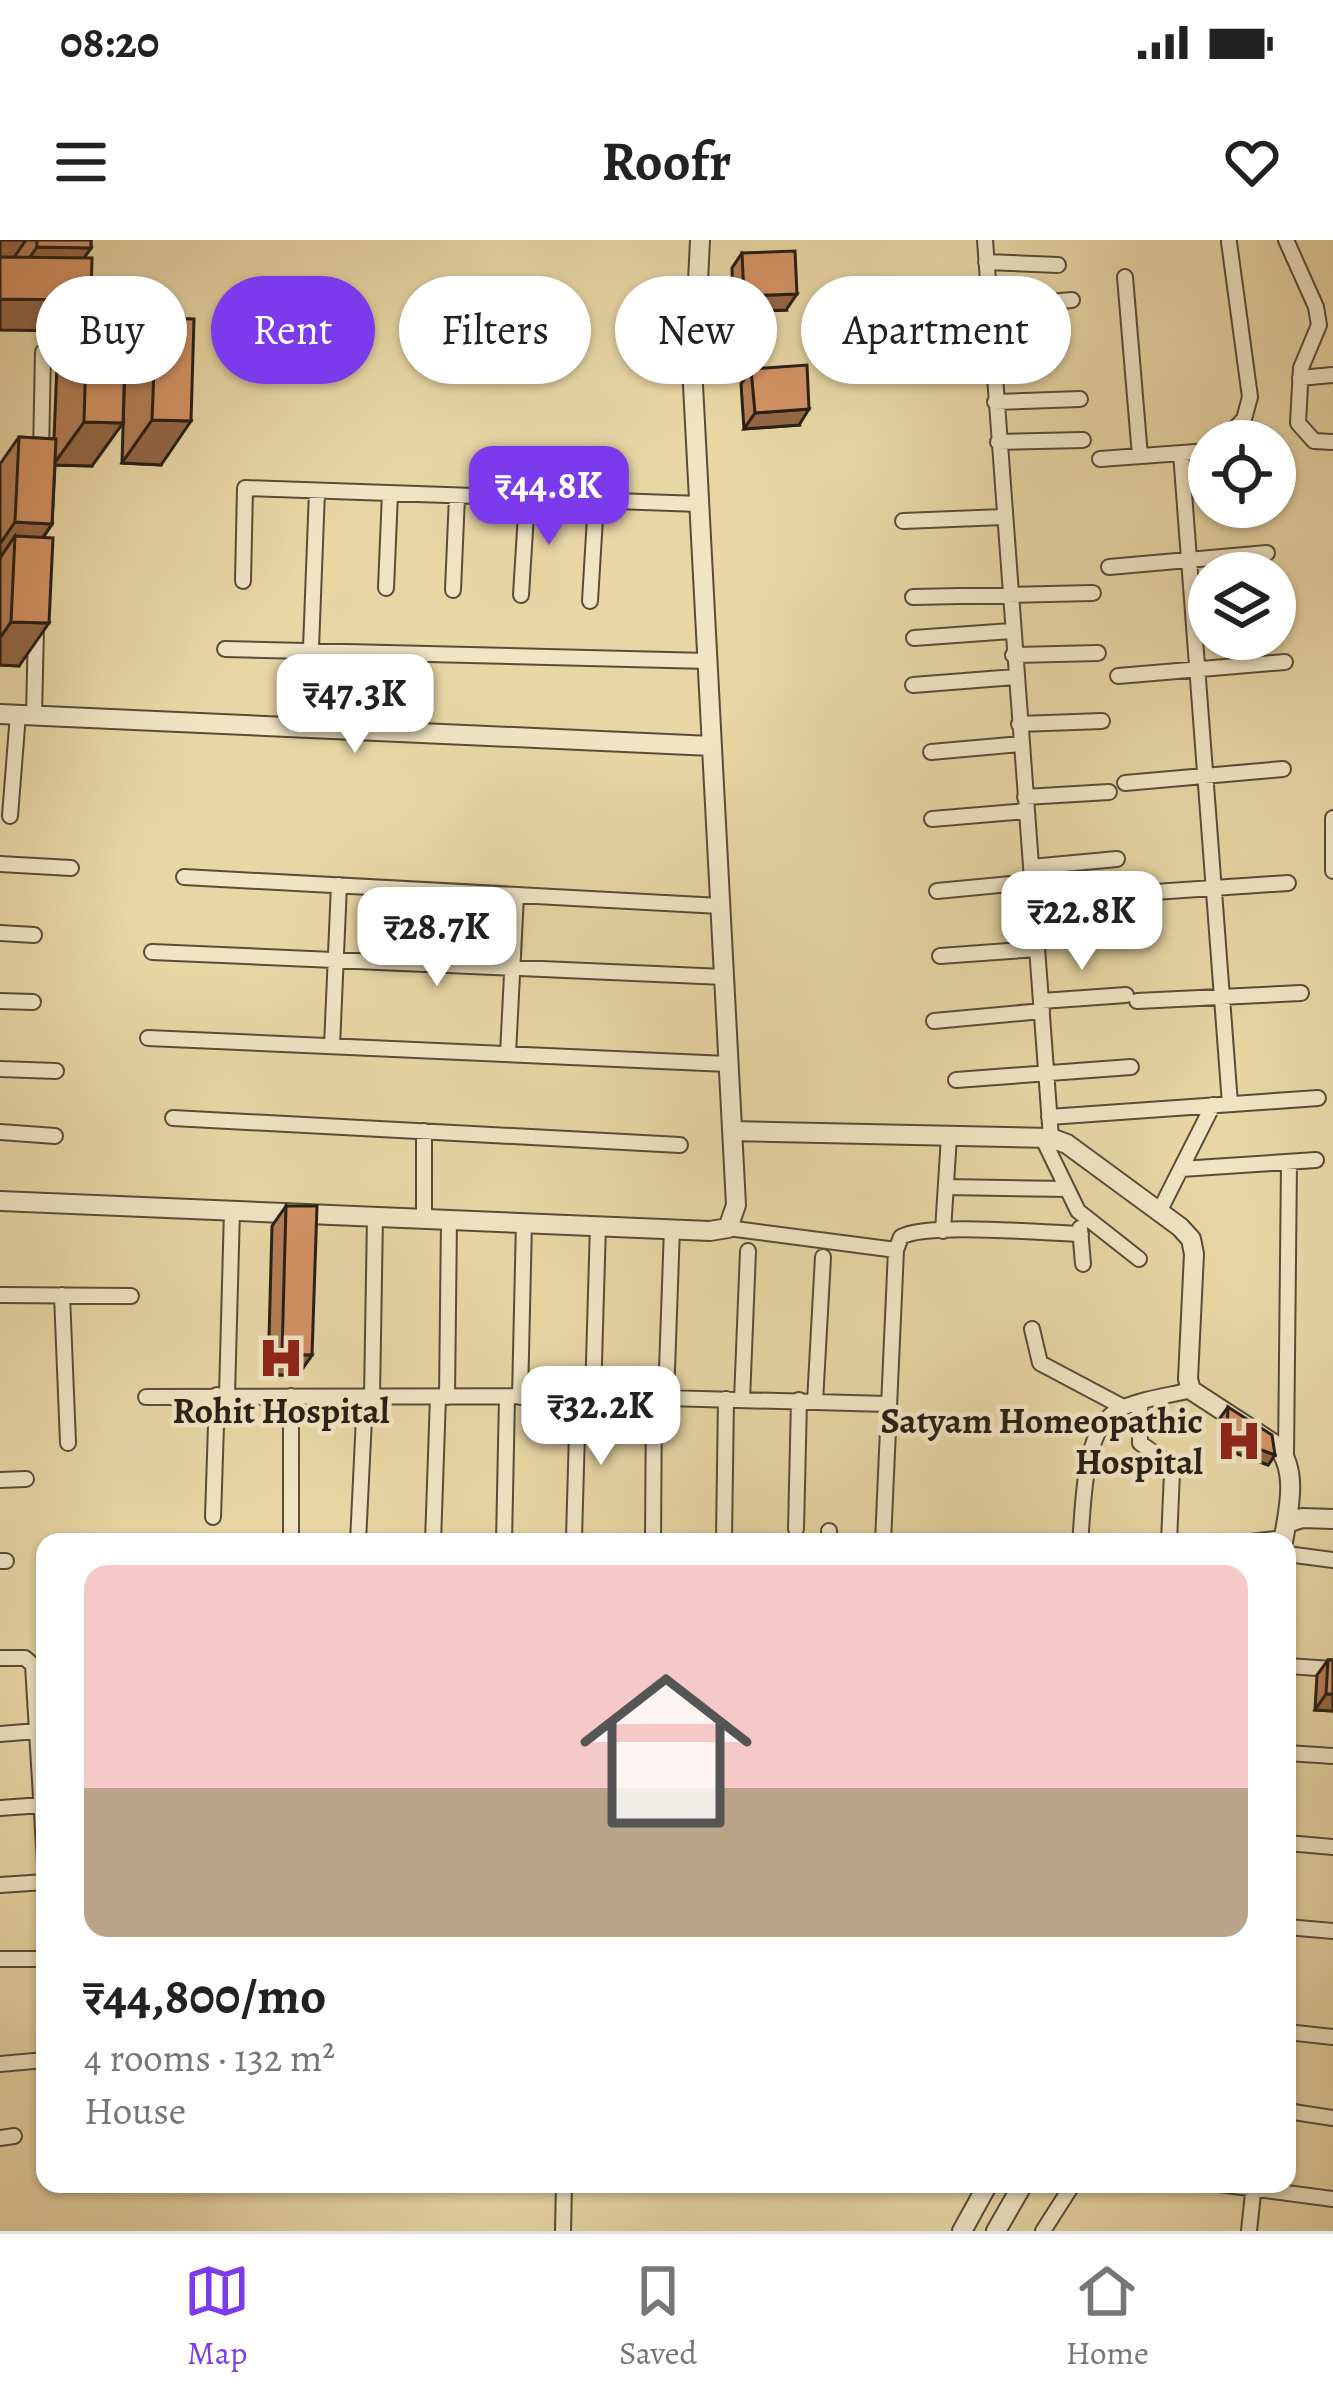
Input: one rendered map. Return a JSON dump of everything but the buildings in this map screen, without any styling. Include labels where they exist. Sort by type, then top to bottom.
[{"type":"street","points":[[700,240],[694,385],[736,1205],[728,1228]]},
{"type":"street","points":[[985,240],[987,276]]},
{"type":"street","points":[[1286,240],[1316,307],[1319,325],[1304,357],[1298,423],[1314,441],[1333,442]]},
{"type":"street","points":[[1229,242],[1250,397],[1243,420]]},
{"type":"street","points":[[986,262],[1058,265]]},
{"type":"street","points":[[1125,277],[1141,456]]},
{"type":"street","points":[[1300,378],[1333,375]]},
{"type":"street","points":[[40,465],[42,384]]},
{"type":"street","points":[[994,384],[1048,1131],[1078,1211],[1083,1264]]},
{"type":"street","points":[[995,403],[1080,399]]},
{"type":"street","points":[[998,442],[1083,440]]},
{"type":"street","points":[[1100,459],[1188,452]]},
{"type":"street","points":[[1181,453],[1189,552]]},
{"type":"street","points":[[243,581],[245,488],[700,504]]},
{"type":"street","points":[[308,727],[317,491]]},
{"type":"street","points":[[386,588],[390,494]]},
{"type":"street","points":[[453,590],[457,496]]},
{"type":"street","points":[[521,596],[527,498]]},
{"type":"street","points":[[590,602],[596,501]]},
{"type":"street","points":[[903,521],[1003,517]]},
{"type":"street","points":[[1109,567],[1188,560]]},
{"type":"street","points":[[914,597],[1093,593]]},
{"type":"street","points":[[10,816],[17,714],[37,601]]},
{"type":"street","points":[[914,638],[1011,632]]},
{"type":"street","points":[[225,649],[708,661]]},
{"type":"street","points":[[1013,656],[1098,653]]},
{"type":"street","points":[[1197,660],[1231,1104]]},
{"type":"street","points":[[1118,676],[1286,662]]},
{"type":"street","points":[[913,685],[1015,676]]},
{"type":"street","points":[[17,714],[712,746]]},
{"type":"street","points":[[1019,724],[1102,721]]},
{"type":"street","points":[[931,752],[1021,744]]},
{"type":"street","points":[[1125,783],[1283,769]]},
{"type":"street","points":[[932,819],[1108,792]]},
{"type":"street","points":[[1333,818],[1333,871]]},
{"type":"street","points":[[937,891],[1117,859]]},
{"type":"street","points":[[0,864],[71,868]]},
{"type":"street","points":[[184,877],[720,906]]},
{"type":"street","points":[[1126,894],[1288,884]]},
{"type":"street","points":[[332,1046],[339,885]]},
{"type":"street","points":[[508,1054],[516,895]]},
{"type":"street","points":[[940,956],[1124,930]]},
{"type":"street","points":[[0,933],[34,935]]},
{"type":"street","points":[[152,952],[724,977]]},
{"type":"street","points":[[934,1021],[1132,998],[1301,993]]},
{"type":"street","points":[[0,1001],[33,1002]]},
{"type":"street","points":[[148,1038],[728,1064]]},
{"type":"street","points":[[956,1080],[1131,1067]]},
{"type":"street","points":[[0,1070],[56,1071]]},
{"type":"street","points":[[732,1131],[949,1136],[1048,1131],[1213,1105],[1318,1098]]},
{"type":"street","points":[[1160,1212],[1213,1105]]},
{"type":"street","points":[[173,1118],[680,1145]]},
{"type":"street","points":[[424,1131],[424,1218]]},
{"type":"street","points":[[1048,1131],[1191,1239],[1191,1390],[1286,1456]]},
{"type":"street","points":[[0,1132],[56,1136]]},
{"type":"street","points":[[943,1231],[949,1136]]},
{"type":"street","points":[[1181,1169],[1316,1160]]},
{"type":"street","points":[[1286,1533],[1289,1162]]},
{"type":"street","points":[[946,1187],[1067,1189]]},
{"type":"street","points":[[0,1201],[232,1210],[305,1219],[375,1216],[710,1231],[728,1228],[896,1250]]},
{"type":"street","points":[[213,1517],[232,1210]]},
{"type":"street","points":[[1078,1211],[1139,1258]]},
{"type":"street","points":[[359,1533],[375,1216]]},
{"type":"street","points":[[434,1533],[449,1219]]},
{"type":"street","points":[[505,1533],[524,1222]]},
{"type":"street","points":[[574,1533],[598,1225]]},
{"type":"street","points":[[653,1533],[672,1228]]},
{"type":"street","points":[[883,1533],[896,1250],[905,1233],[1081,1234]]},
{"type":"street","points":[[724,1533],[748,1251]]},
{"type":"street","points":[[796,1529],[823,1257]]},
{"type":"street","points":[[0,1294],[131,1296]]},
{"type":"street","points":[[62,1295],[68,1442]]},
{"type":"street","points":[[1032,1329],[1040,1363],[1123,1407]]},
{"type":"street","points":[[291,1533],[295,1396],[300,1375]]},
{"type":"street","points":[[1081,1533],[1096,1432],[1123,1407],[1191,1390]]},
{"type":"street","points":[[146,1397],[586,1397],[887,1404]]},
{"type":"street","points":[[1140,1403],[1140,1443],[1167,1462],[1172,1472],[1169,1533]]},
{"type":"street","points":[[0,1480],[26,1479]]},
{"type":"street","points":[[1291,1533],[1302,1518],[1333,1520]]},
{"type":"street","points":[[1296,1543],[1333,1560]]},
{"type":"street","points":[[0,1658],[30,1660],[36,1677]]},
{"type":"street","points":[[1296,1667],[1333,1669]]},
{"type":"street","points":[[0,1734],[36,1731]]},
{"type":"street","points":[[1296,1754],[1333,1756]]},
{"type":"street","points":[[0,1808],[36,1815]]},
{"type":"street","points":[[1296,1844],[1333,1847]]},
{"type":"street","points":[[0,1885],[36,1883]]},
{"type":"street","points":[[1296,1928],[1333,1931]]},
{"type":"street","points":[[0,1959],[36,1959]]},
{"type":"street","points":[[1296,2033],[1333,2037]]},
{"type":"street","points":[[0,2064],[36,2061]]},
{"type":"street","points":[[1296,2112],[1333,2118]]},
{"type":"street","points":[[563,2231],[564,2193]]},
{"type":"street","points":[[962,2231],[983,2193]]},
{"type":"street","points":[[996,2231],[1018,2193]]},
{"type":"street","points":[[1044,2231],[1067,2193]]},
{"type":"street","points":[[1249,2231],[1253,2193]]},
{"type":"street","points":[[1294,2193],[1333,2199]]},
{"type":"place","name":"Rohit Hospital","points":[[281,1358]]},
{"type":"place","name":"Satyam Homeopathic Hospital","points":[[1239,1441]]}]
